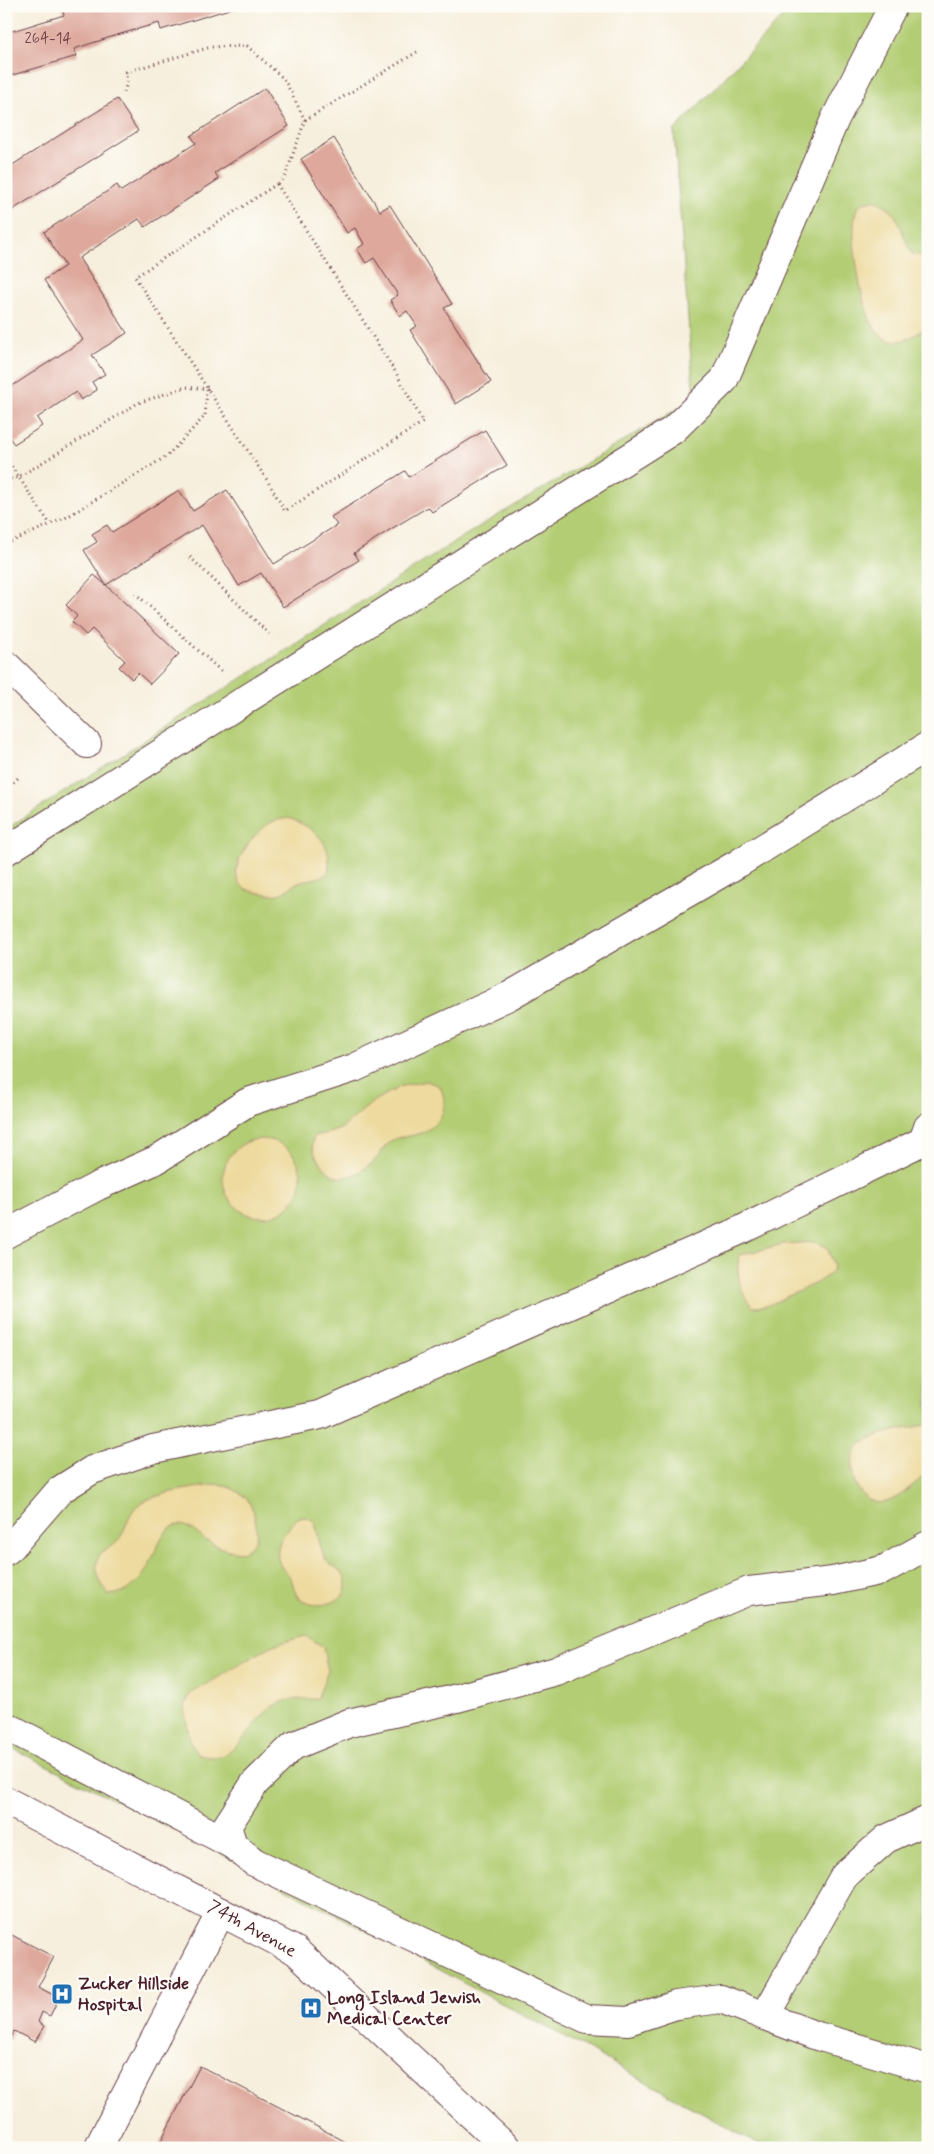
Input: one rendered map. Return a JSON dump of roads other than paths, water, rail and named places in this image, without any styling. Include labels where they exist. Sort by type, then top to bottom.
[{"type":"street","points":[[6,851],[673,430],[724,380],[835,119],[893,6]]},
{"type":"street","points":[[6,665],[87,744]]},
{"type":"street","points":[[6,1234],[98,1186],[156,1160],[248,1102],[354,1068],[509,996],[739,863],[928,746]]},
{"type":"street","points":[[8,1554],[60,1490],[92,1470],[153,1449],[320,1416],[741,1230],[926,1136]]},
{"type":"street","points":[[233,1845],[226,1826],[256,1783],[294,1746],[349,1723],[446,1701],[556,1671],[749,1591],[833,1581],[883,1570],[928,1545]]},
{"type":"street","points":[[6,1726],[233,1845],[254,1862],[587,2019],[628,2021],[676,2005],[721,1999],[814,2035],[928,2069]]},
{"type":"street","name":"74th Avenue","points":[[6,1801],[296,1951],[507,2148]]},
{"type":"street","points":[[765,2016],[844,1876],[886,1839],[928,1820]]},
{"type":"street","points":[[98,2148],[221,1912]]},
{"type":"place","name":"Zucker Hillside Hospital","points":[[62,1994]]},
{"type":"place","name":"Long Island Jewish Medical Center","points":[[311,2008]]}]
